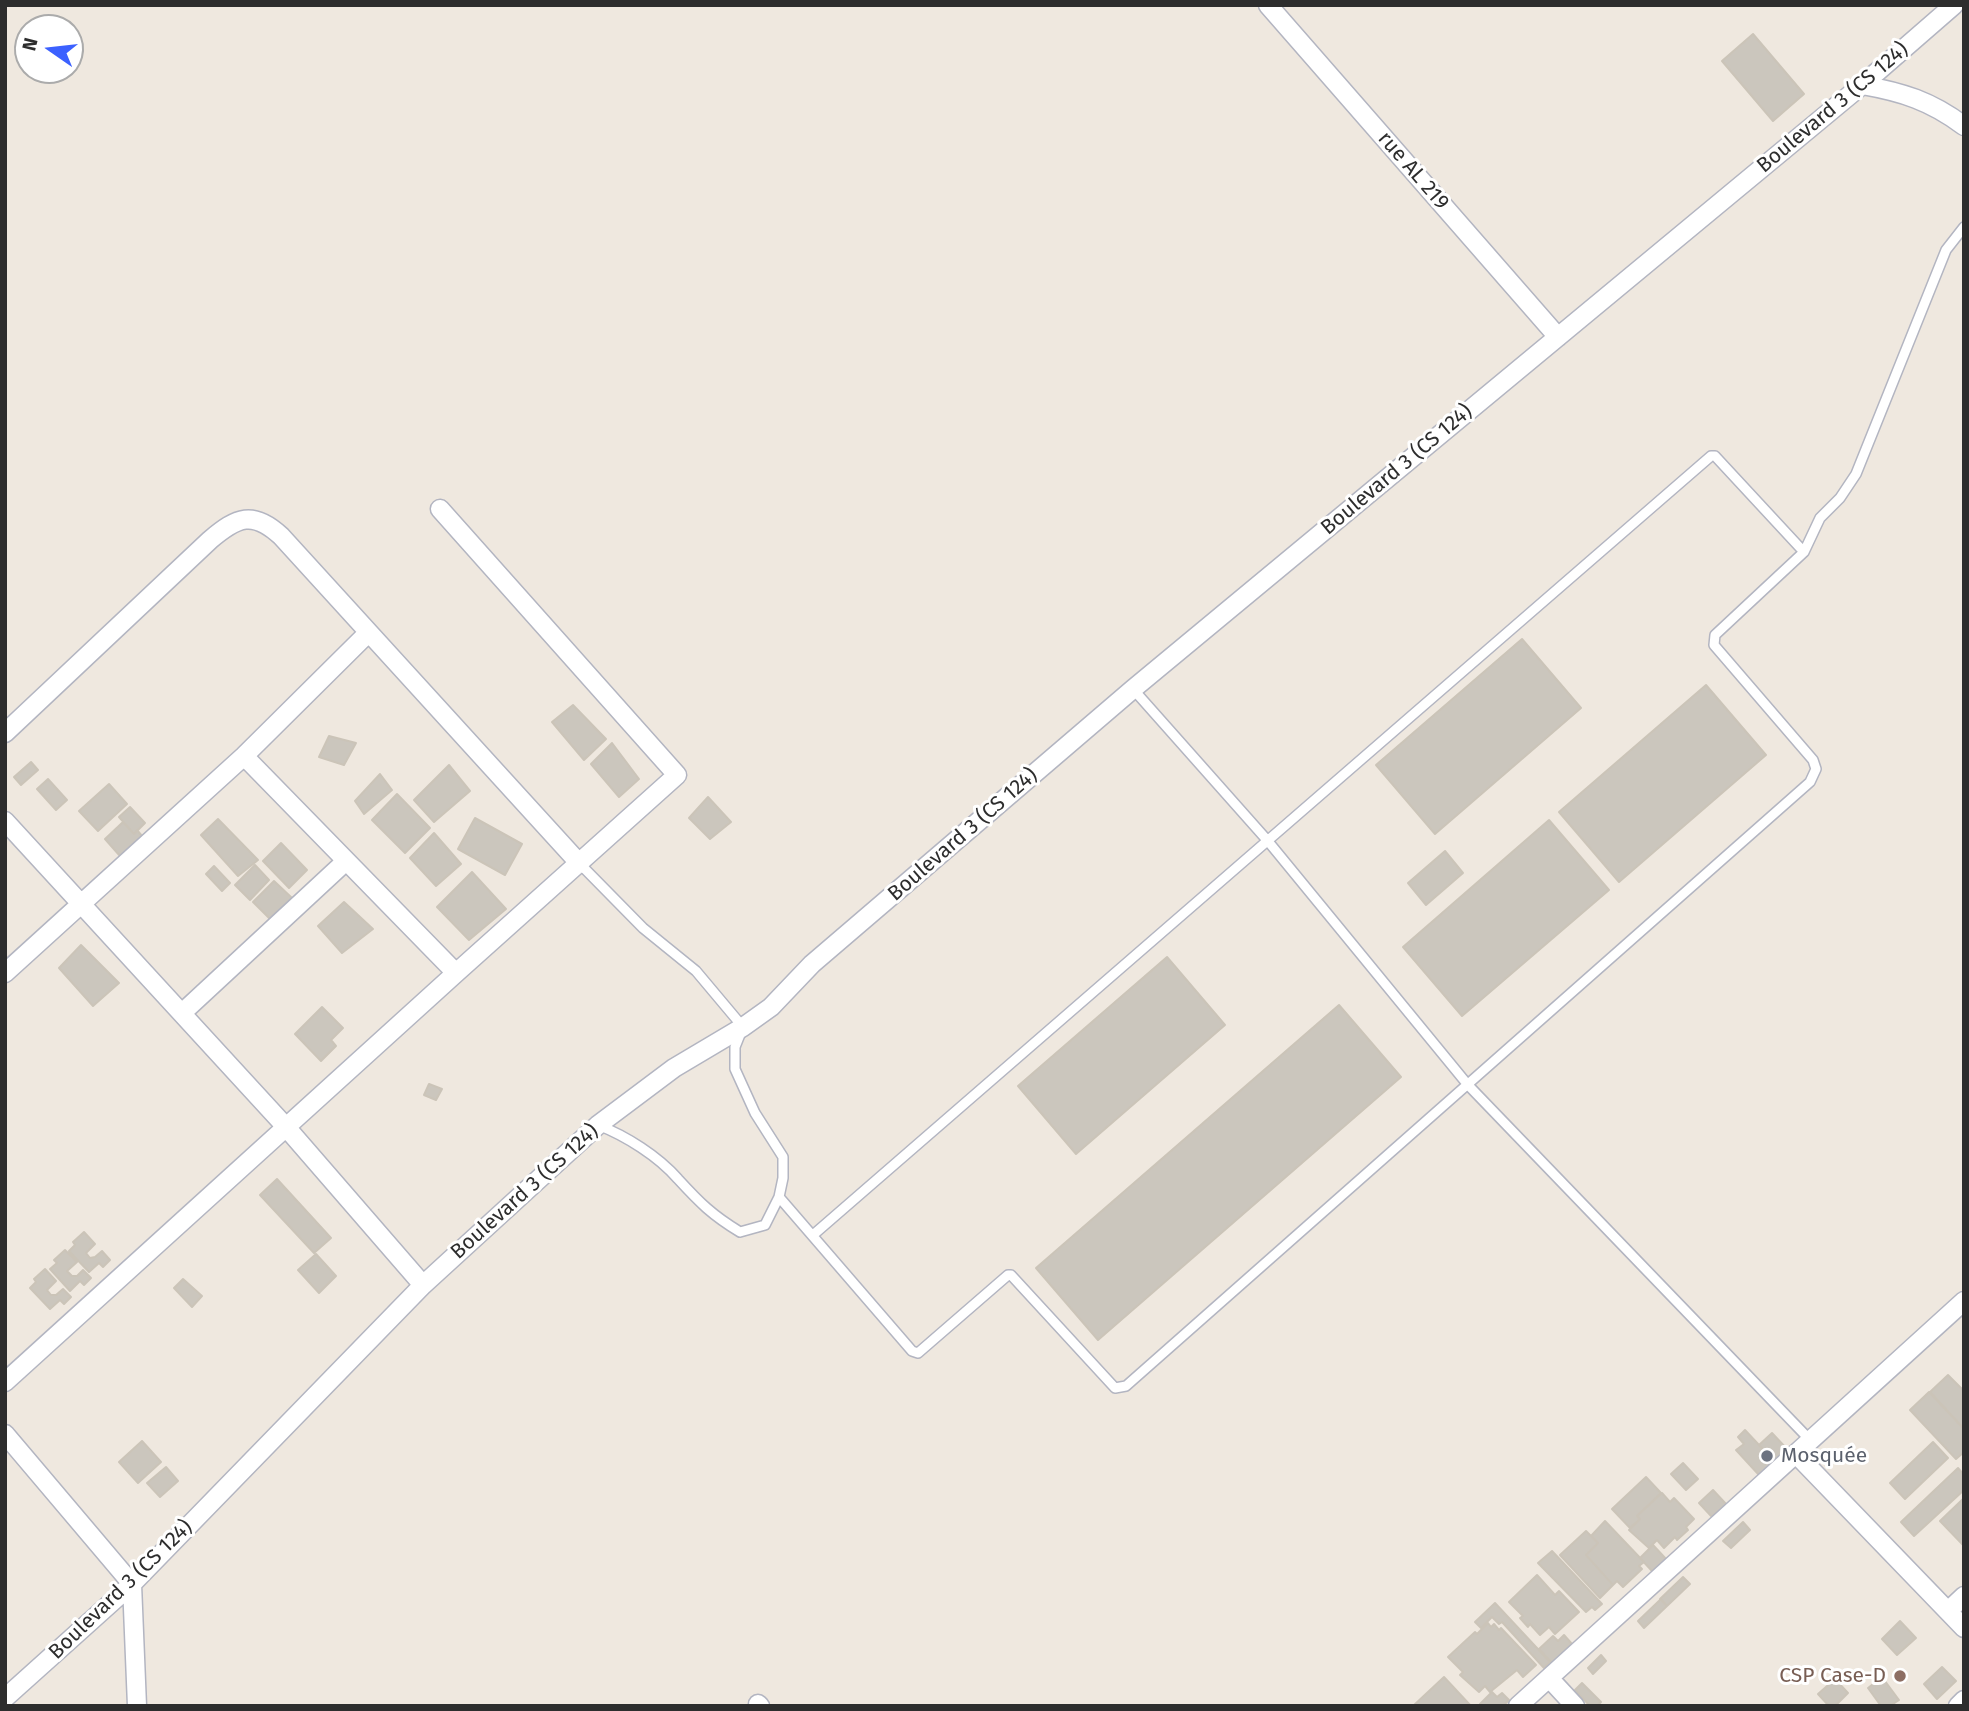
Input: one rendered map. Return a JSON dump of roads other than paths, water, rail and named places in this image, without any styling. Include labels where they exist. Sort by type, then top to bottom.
[{"type":"street","name":"rue AL 219","points":[[1268,5],[1558,337]]},
{"type":"street","name":"Boulevard 3 (CS 124)","points":[[5,1698],[132,1584],[423,1285],[598,1125],[674,1068],[771,1007],[812,964],[1133,689],[1862,85],[1954,5]]},
{"type":"street","points":[[1888,63],[1964,12]]},
{"type":"street","points":[[1862,85],[1898,91],[1932,104],[1964,127]]},
{"type":"street","points":[[5,1382],[677,775],[440,509]]},
{"type":"street","points":[[5,733],[228,524],[251,518],[268,525],[281,537],[580,864]]},
{"type":"street","points":[[5,973],[244,756],[368,633]]},
{"type":"street","points":[[244,756],[456,973]]},
{"type":"street","points":[[5,821],[286,1127],[423,1285]]},
{"type":"street","points":[[182,1013],[346,861]]},
{"type":"street","points":[[1518,1706],[1964,1301]]},
{"type":"street","points":[[5,1434],[132,1584],[136,1706]]},
{"type":"street","points":[[1797,1455],[1964,1628]]},
{"type":"street","points":[[1948,1611],[1964,1596]]},
{"type":"street","points":[[1549,1678],[1575,1706]]},
{"type":"street","points":[[1958,1706],[1964,1700]]},
{"type":"lane","points":[[779,1197],[912,1351],[918,1353],[1007,1275],[1011,1275],[1115,1388],[1126,1386],[1803,790],[1815,775],[1813,760],[1714,645],[1713,639],[1804,552],[1820,518],[1840,498],[1856,474],[1945,250],[1964,227]]},
{"type":"lane","points":[[813,1235],[1711,456],[1715,456],[1804,552]]},
{"type":"lane","points":[[1133,689],[1266,840],[1468,1085],[1811,1441]]},
{"type":"lane","points":[[580,864],[643,928],[696,971],[743,1027],[735,1047],[735,1069],[755,1113],[783,1157],[779,1197],[765,1225],[740,1232],[690,1195],[678,1178],[647,1153],[617,1133],[598,1125]]},
{"type":"place","name":"Mosquée","points":[[1767,1456]]},
{"type":"place","name":"CSP Case-D","points":[[1900,1676]]}]
